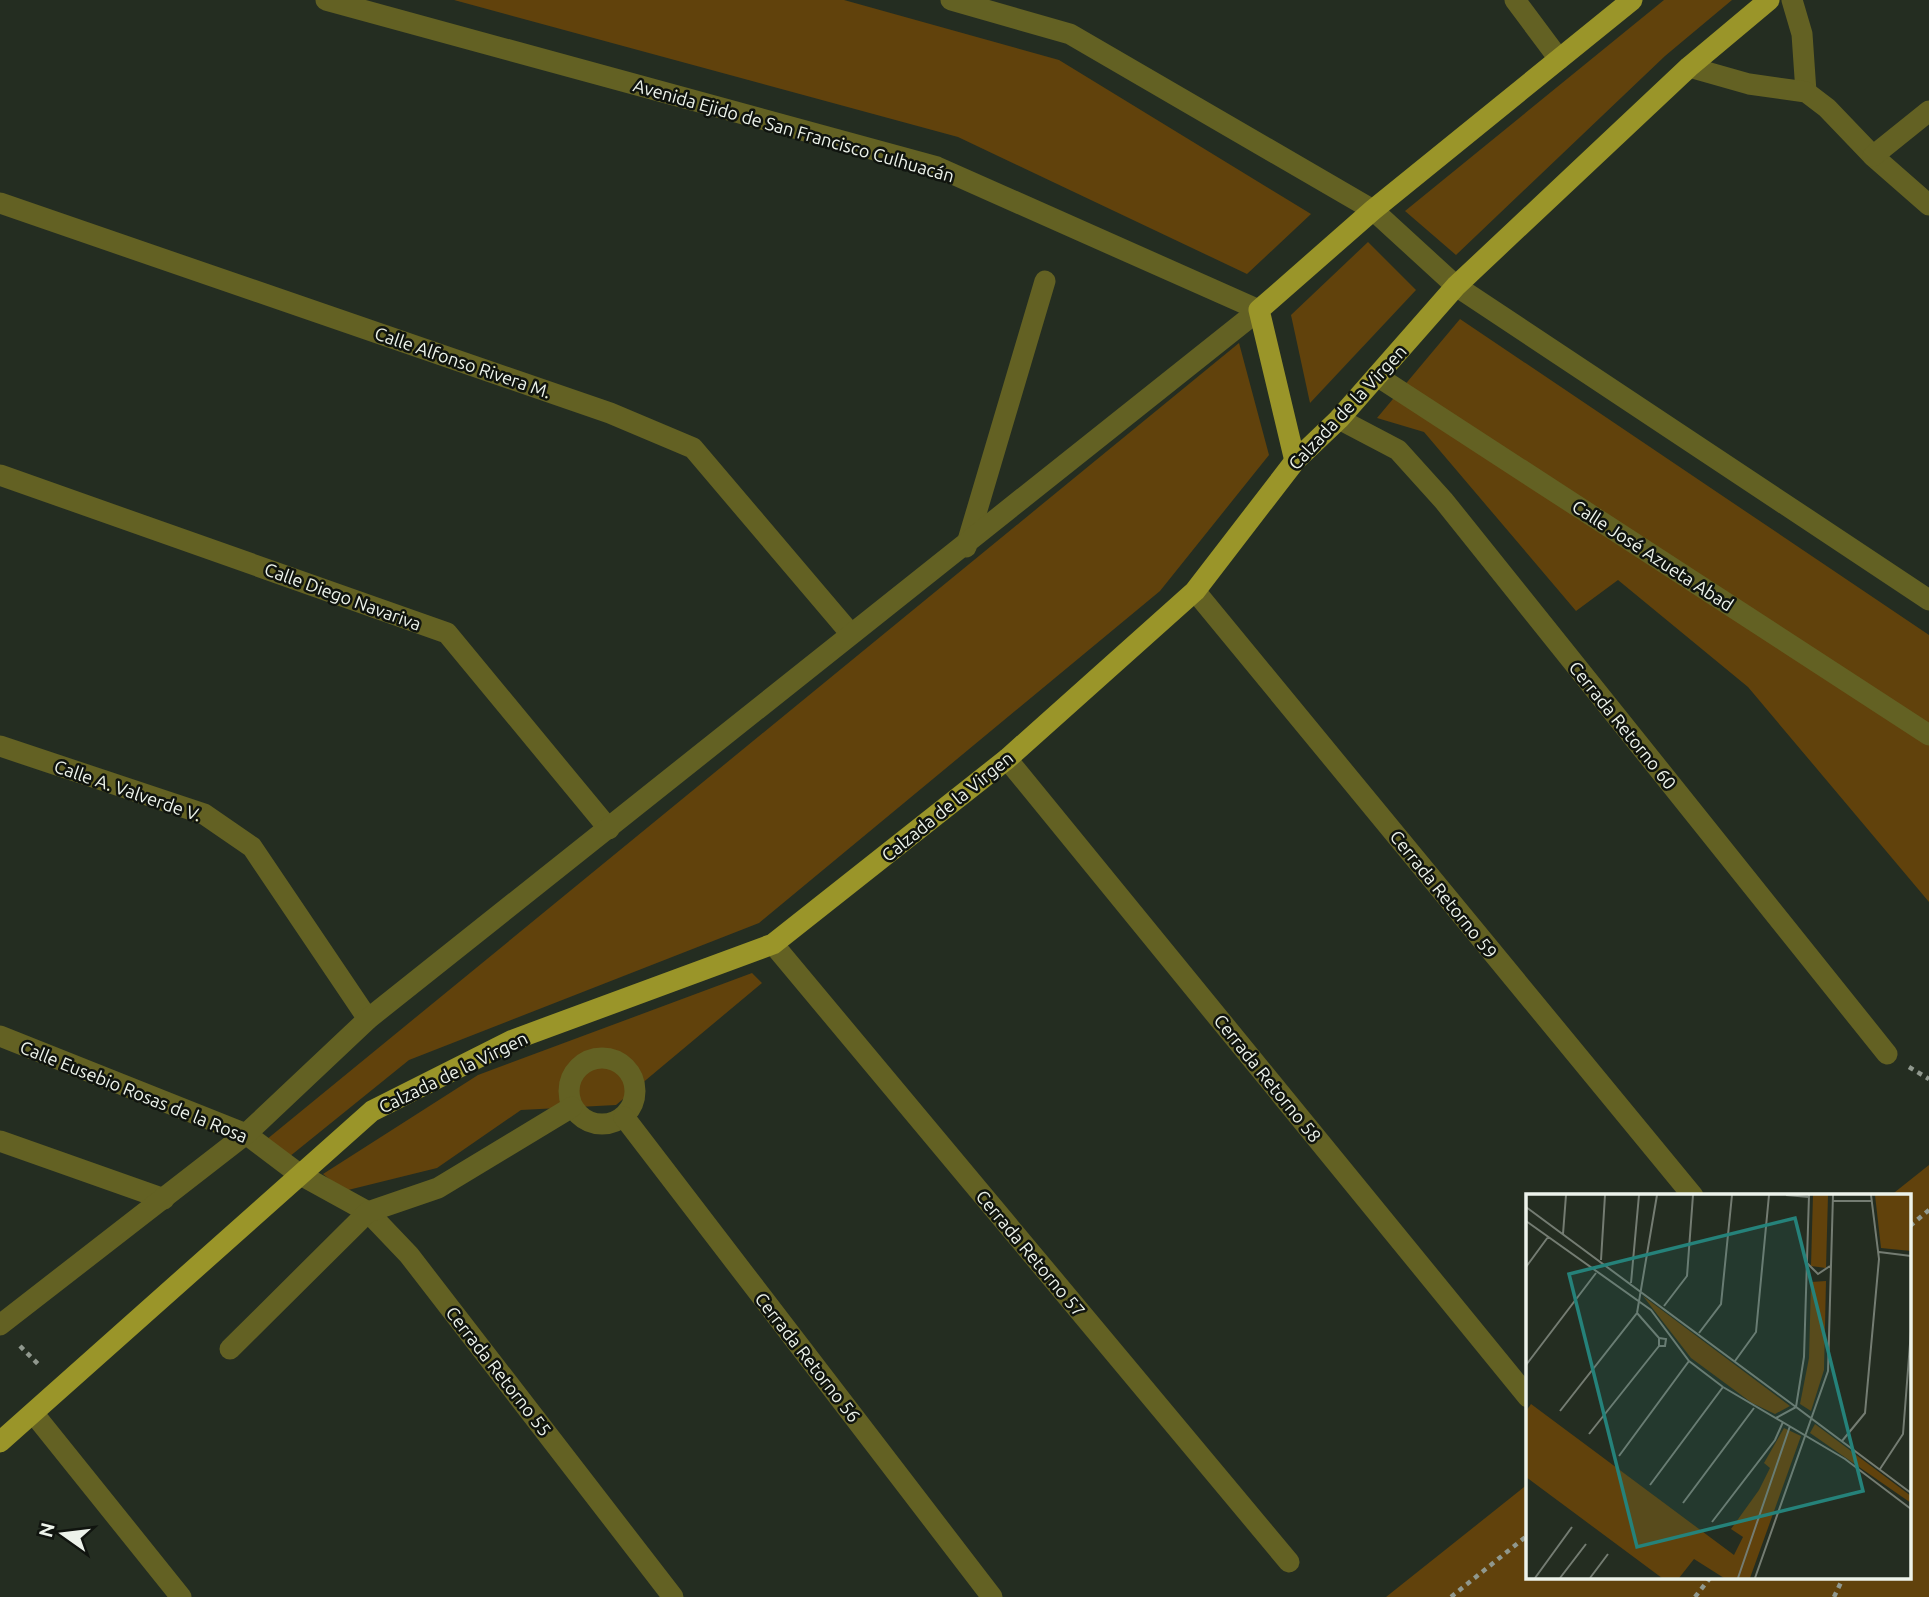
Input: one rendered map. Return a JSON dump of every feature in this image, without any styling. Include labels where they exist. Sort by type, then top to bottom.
[{"type":"main road","points":[[1296,461],[1259,310],[1373,210],[1632,0]]},
{"type":"main road","name":"Calzada de la Virgen","points":[[0,1442],[372,1111],[513,1040],[773,944],[1007,759],[1195,591],[1296,461],[1339,419],[1456,286],[1689,67],[1769,0]]},
{"type":"street","name":"Avenida Ejido de San Francisco Culhuacán","points":[[326,0],[937,167],[1259,310]]},
{"type":"street","points":[[950,0],[1070,34],[1373,210],[1456,286],[1929,600]]},
{"type":"street","points":[[1515,0],[1559,59]]},
{"type":"street","points":[[1792,0],[1802,34],[1806,92]]},
{"type":"street","points":[[1689,67],[1749,85],[1806,92],[1827,108],[1873,156],[1929,205]]},
{"type":"street","points":[[1873,156],[1929,111]]},
{"type":"street","name":"Calle Alfonso Rivera M.","points":[[0,203],[610,413],[693,448],[851,634]]},
{"type":"street","points":[[966,547],[1045,281]]},
{"type":"street","points":[[0,1325],[246,1134],[368,1019],[851,634],[966,547],[1259,310]]},
{"type":"street","name":"Calle José Azueta Abad","points":[[1377,376],[1929,735]]},
{"type":"street","name":"Cerrada Retorno 60","points":[[1339,419],[1398,450],[1444,501],[1888,1054]]},
{"type":"street","name":"Calle Diego Navariva","points":[[0,475],[447,633],[609,829]]},
{"type":"street","name":"Cerrada Retorno 59","points":[[1195,591],[1691,1194]]},
{"type":"street","name":"Calle A. Valverde V.","points":[[0,746],[204,814],[252,847],[368,1019]]},
{"type":"street","name":"Cerrada Retorno 58","points":[[1007,759],[1526,1395]]},
{"type":"street","name":"Cerrada Retorno 57","points":[[773,944],[1289,1562]]},
{"type":"street","name":"Calle Eusebio Rosas de la Rosa","points":[[0,1036],[246,1134],[299,1174]]},
{"type":"street","points":[[610,1057],[623,1064],[633,1076],[636,1090],[633,1105],[624,1117],[610,1124],[595,1124],[582,1118],[572,1107],[569,1092],[572,1077],[581,1065],[594,1058],[610,1057]]},
{"type":"street","points":[[230,1349],[368,1212],[439,1188],[572,1107]]},
{"type":"street","name":"Cerrada Retorno 56","points":[[624,1117],[992,1597]]},
{"type":"street","points":[[0,1141],[164,1199]]},
{"type":"street","name":"Cerrada Retorno 55","points":[[299,1174],[368,1212],[409,1255],[673,1597]]},
{"type":"street","points":[[34,1414],[181,1597]]},
{"type":"path","points":[[1912,1224],[1929,1210]]},
{"type":"path","points":[[0,1325],[61,1389]]},
{"type":"path","points":[[1451,1597],[1526,1537]]},
{"type":"path","points":[[1695,1597],[1708,1580]]},
{"type":"path","points":[[1834,1597],[1842,1580]]},
{"type":"shaded area","points":[[454,0],[844,0],[1059,60],[1311,214],[1247,274],[958,137]]},
{"type":"shaded area","points":[[1664,0],[1732,0],[1665,56],[1456,255],[1405,211]]},
{"type":"shaded area","points":[[1368,242],[1416,290],[1310,403],[1291,315]]},
{"type":"shaded area","points":[[1460,319],[1929,635],[1929,902],[1748,687],[1618,580],[1576,611],[1424,432],[1377,418]]},
{"type":"shaded area","points":[[1239,343],[1269,455],[1160,591],[759,923],[409,1060],[284,1161],[266,1140]]},
{"type":"shaded area","points":[[752,973],[762,983],[616,1105],[521,1110],[437,1168],[344,1191],[323,1174],[478,1075]]},
{"type":"shaded area","points":[[1929,1165],[1929,1597],[1386,1597],[1526,1486],[1526,1580],[1912,1580],[1912,1194],[1893,1194]]}]
